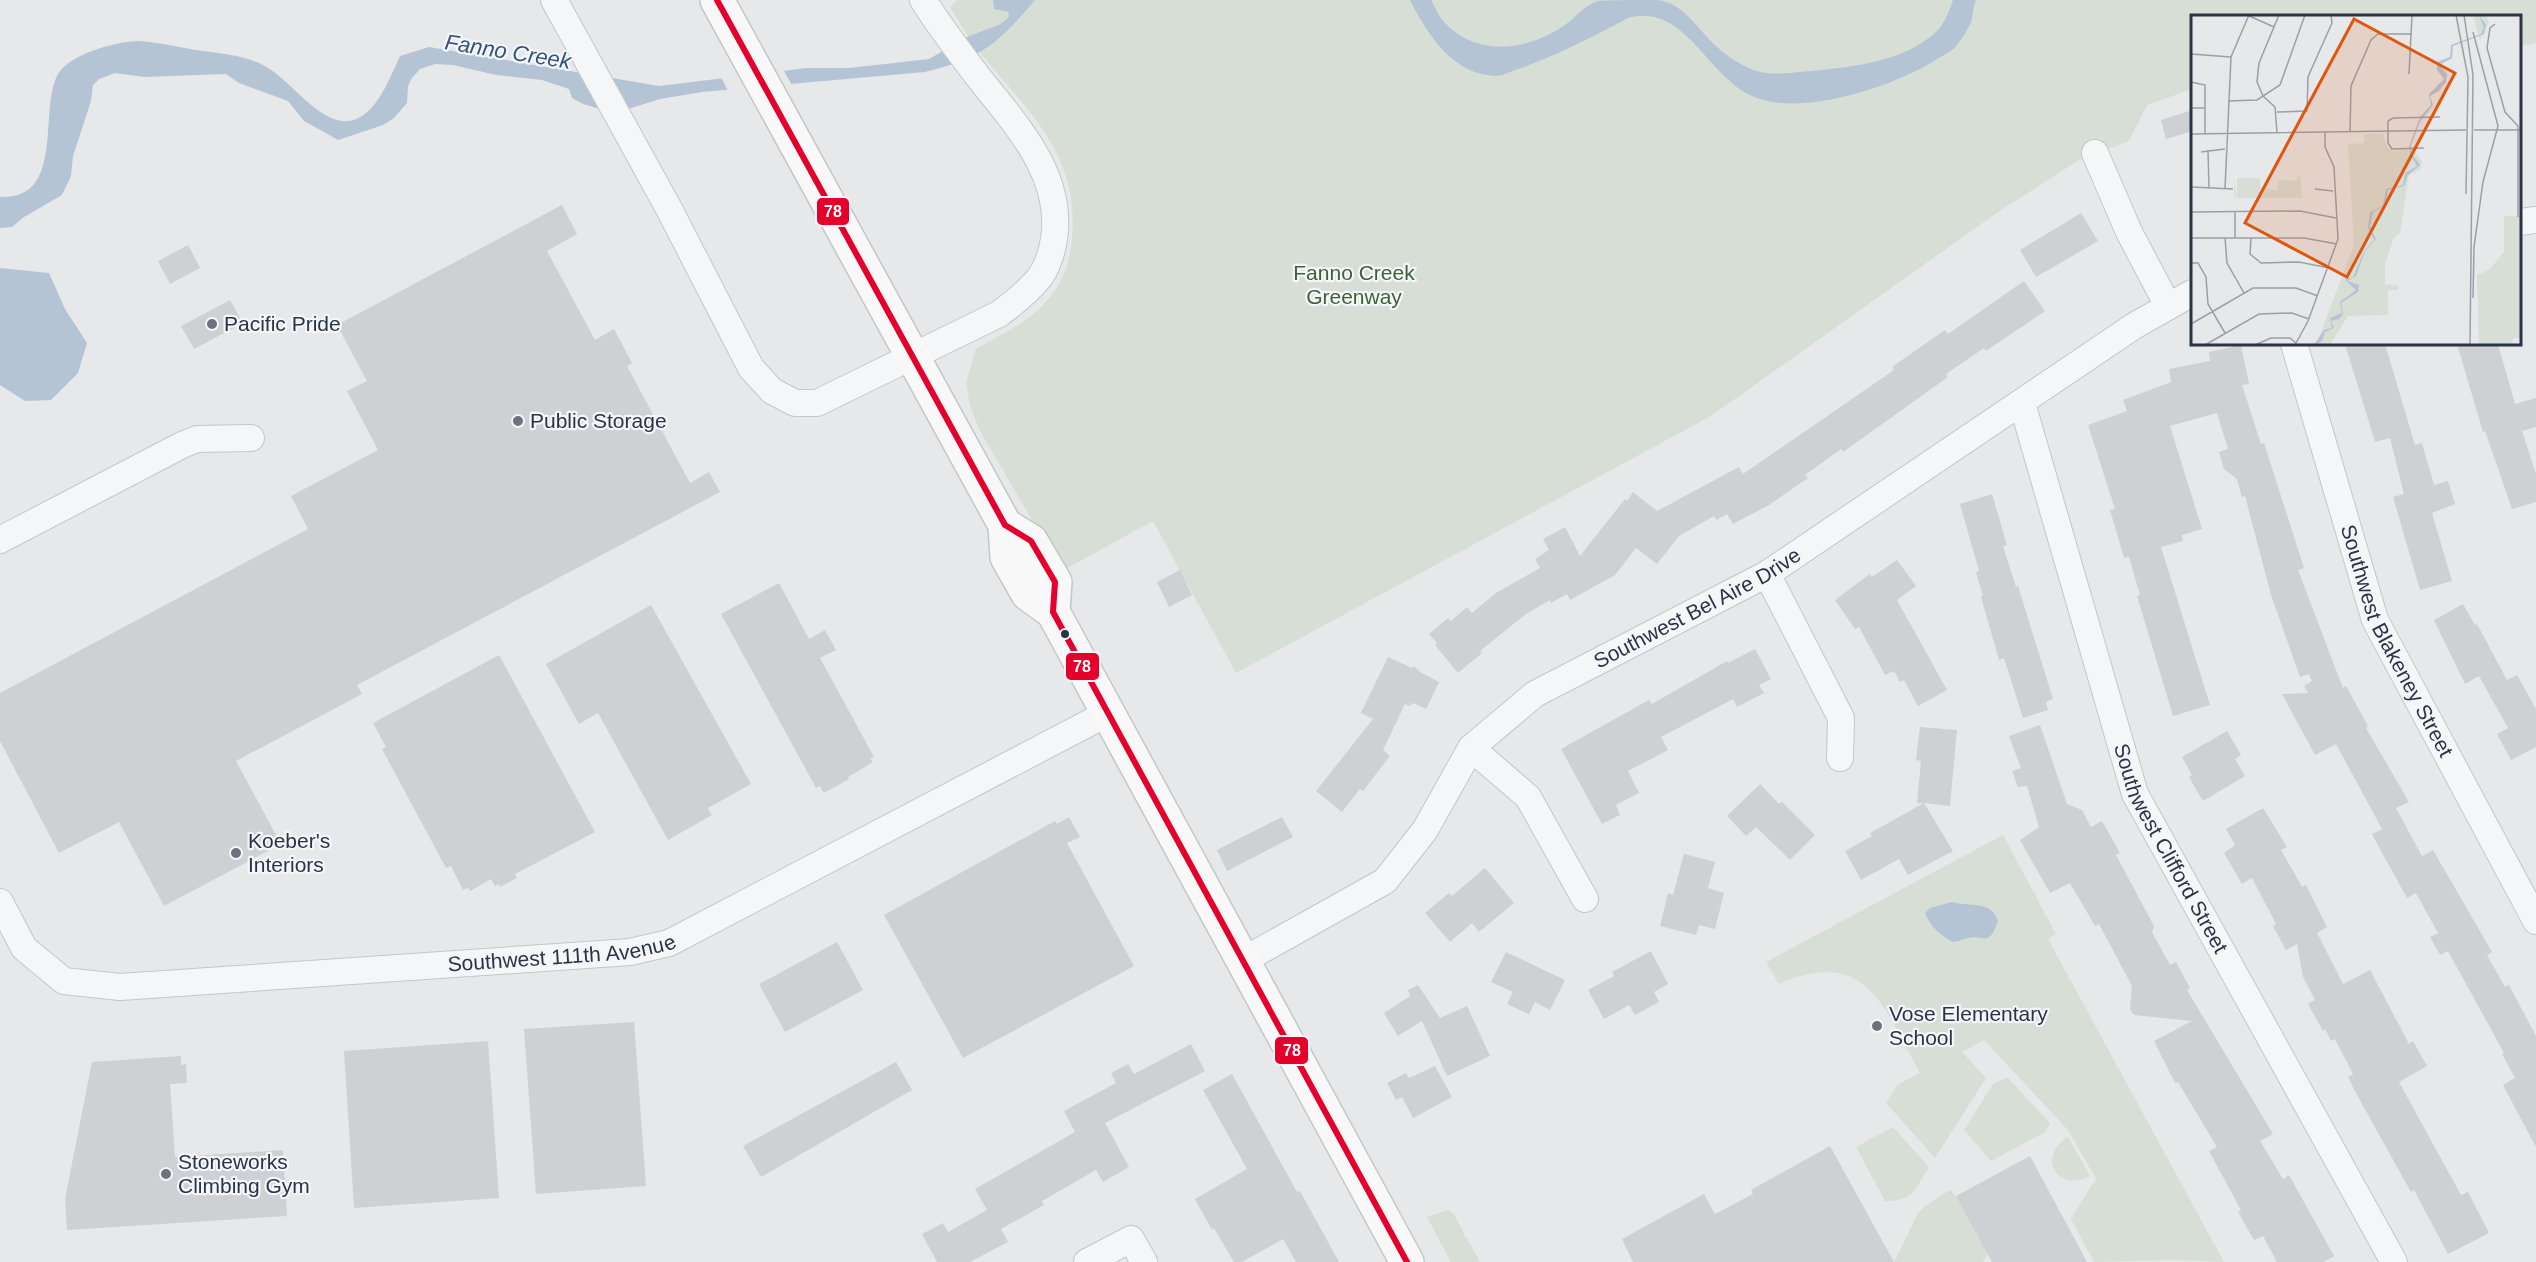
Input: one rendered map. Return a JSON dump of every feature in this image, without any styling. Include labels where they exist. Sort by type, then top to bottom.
[{"type":"street","points":[[554,0],[703,273],[733,337],[751,368],[772,391],[795,403],[817,403],[999,314],[1024,295],[1041,276],[1053,250],[1057,221],[1052,192],[1040,162],[1016,124],[925,4]]},
{"type":"street","points":[[717,1],[1005,525],[1031,541],[1055,582],[1053,612],[1407,1262]]},
{"type":"street","points":[[2095,153],[2129,232],[2168,306]]},
{"type":"street","points":[[2521,222],[2536,220]]},
{"type":"street","name":"Southwest Bel Aire Drive","points":[[1242,961],[1385,881],[1425,830],[1471,748],[1535,694],[1767,574],[2134,326],[2191,294]]},
{"type":"street","name":"Southwest Blakeney Street","points":[[2294,345],[2375,620],[2536,921]]},
{"type":"street","name":"Southwest Clifford Street","points":[[2022,403],[2135,794],[2394,1262]]},
{"type":"street","points":[[0,540],[182,445],[197,439],[251,438]]},
{"type":"street","points":[[1767,574],[1840,718],[1840,758]]},
{"type":"street","name":"Southwest 111th Avenue","points":[[0,902],[24,948],[64,981],[120,987],[630,952],[669,943],[1107,713]]},
{"type":"street","points":[[1471,748],[1528,797],[1585,899]]},
{"type":"street","points":[[1087,1262],[1131,1239],[1144,1262]]},
{"type":"green space","name":"Fanno Creek Greenway","points":[[957,0],[2536,0],[2536,43],[2521,46],[2521,15],[2191,15],[2191,89],[2147,105],[2129,141],[2079,160],[1998,212],[1711,416],[1236,673],[1153,521],[1062,571],[981,433],[970,406],[966,382],[976,349],[1024,321],[1046,302],[1058,286],[1069,259],[1072,208],[1067,181],[1058,156],[1046,134],[977,49],[950,7]]},
{"type":"green space","points":[[2003,835],[2056,934],[2048,939],[2224,1262],[2176,1260],[2094,1262],[2071,1219],[2096,1179],[2068,1130],[1984,1040],[1962,1052],[1986,1078],[1935,1158],[1886,1103],[1897,1085],[1920,1073],[1883,1006],[1869,990],[1853,978],[1833,972],[1809,974],[1779,984],[1766,962]]},
{"type":"green space","points":[[2007,1077],[2050,1123],[2045,1132],[1991,1161],[1964,1130],[1993,1084]]},
{"type":"green space","points":[[1893,1127],[1929,1167],[1917,1187],[1908,1196],[1903,1199],[1885,1201],[1856,1147]]},
{"type":"green space","points":[[2068,1137],[2090,1176],[2068,1180],[2055,1170],[2052,1163],[2053,1154],[2058,1145]]},
{"type":"green space","points":[[1950,1190],[1995,1243],[1983,1262],[1894,1262],[1917,1215],[1924,1207]]},
{"type":"green space","points":[[1448,1210],[1454,1214],[1465,1235],[1463,1237],[1466,1237],[1480,1262],[1451,1262],[1427,1217]]},
{"type":"water","points":[[993,0],[1035,0],[1010,28],[988,47],[961,61],[925,72],[702,92],[660,99],[625,110],[607,111],[583,104],[572,98],[569,89],[542,80],[496,75],[453,65],[435,64],[420,69],[412,78],[408,86],[407,103],[394,118],[383,125],[338,140],[304,121],[288,101],[239,83],[226,74],[144,77],[115,73],[99,79],[93,85],[91,101],[73,156],[71,176],[62,195],[24,217],[12,227],[0,228],[0,197],[20,194],[34,184],[42,170],[52,92],[62,68],[81,56],[118,44],[138,41],[153,42],[247,59],[271,70],[319,111],[335,119],[349,121],[361,117],[380,97],[400,56],[429,47],[659,86],[806,68],[849,68],[929,59],[969,36],[999,25],[1008,18],[1009,12],[994,9]]},
{"type":"water","points":[[1410,0],[1431,0],[1445,23],[1458,34],[1473,42],[1488,46],[1504,46],[1520,45],[1551,34],[1589,5],[1598,1],[1657,0],[1682,11],[1716,46],[1734,60],[1760,72],[1776,74],[1853,66],[1889,58],[1922,43],[1936,32],[1944,21],[1953,0],[1976,0],[1971,22],[1961,40],[1952,50],[1934,61],[1894,81],[1870,89],[1819,101],[1794,103],[1772,102],[1752,96],[1721,73],[1680,30],[1665,20],[1648,16],[1628,18],[1560,52],[1504,74],[1496,76],[1481,74],[1454,60],[1443,50],[1433,39]]},
{"type":"water","points":[[0,268],[49,273],[65,309],[87,343],[78,373],[51,400],[25,401],[0,385]]},
{"type":"water","points":[[1952,902],[1991,910],[1998,921],[1991,935],[1988,938],[1973,937],[1953,942],[1940,934],[1925,913],[1930,908]]},
{"type":"pier","points":[[783,69],[793,87],[729,93],[720,75]]},
{"type":"building","points":[[2189,111],[2191,132],[2166,139],[2161,120]]},
{"type":"building","points":[[562,205],[577,234],[547,251],[595,340],[614,329],[632,363],[627,366],[690,483],[709,472],[720,492],[357,685],[362,694],[236,761],[281,844],[164,906],[119,822],[59,853],[0,741],[0,693],[308,529],[291,496],[378,450],[347,391],[367,381],[337,325]]},
{"type":"building","points":[[2081,213],[2098,241],[2036,277],[2020,250]]},
{"type":"building","points":[[188,245],[200,268],[170,284],[158,261]]},
{"type":"building","points":[[2024,281],[2045,311],[1986,351],[1984,348],[1946,374],[1948,377],[1843,452],[1841,449],[1805,475],[1808,478],[1769,505],[1733,524],[1727,514],[1716,520],[1714,516],[1679,536],[1657,564],[1636,548],[1615,575],[1570,600],[1567,594],[1551,603],[1550,600],[1526,614],[1480,651],[1482,653],[1458,673],[1435,645],[1437,643],[1429,634],[1448,618],[1451,621],[1467,607],[1472,613],[1496,593],[1540,568],[1535,559],[1549,550],[1543,539],[1565,527],[1580,556],[1633,492],[1657,511],[1739,467],[1743,474],[1894,370],[1892,367],[1945,330],[1948,334]]},
{"type":"building","name":"Pacific Pride","points":[[230,300],[243,323],[194,349],[181,326]]},
{"type":"building","points":[[2241,345],[2249,384],[2242,385],[2261,444],[2264,443],[2304,568],[2298,570],[2343,688],[2346,686],[2368,726],[2366,728],[2409,802],[2396,808],[2422,856],[2433,850],[2492,952],[2487,955],[2505,987],[2509,985],[2536,1036],[2536,1147],[2503,1085],[2515,1078],[2502,1054],[2504,1053],[2448,951],[2440,955],[2430,937],[2438,933],[2416,893],[2407,898],[2375,840],[2372,834],[2382,829],[2336,744],[2315,755],[2282,694],[2308,693],[2304,686],[2312,681],[2309,674],[2300,677],[2271,595],[2245,496],[2242,497],[2237,479],[2224,469],[2219,452],[2228,449],[2217,413],[2170,426],[2202,529],[2182,535],[2183,541],[2161,547],[2210,705],[2173,716],[2137,596],[2140,595],[2129,557],[2124,558],[2110,510],[2115,509],[2088,425],[2127,411],[2123,400],[2171,382],[2169,369],[2210,361],[2209,352]]},
{"type":"building","points":[[2345,345],[2385,345],[2415,445],[2422,443],[2434,485],[2448,481],[2455,504],[2432,513],[2452,581],[2420,590],[2393,497],[2404,494],[2390,438],[2375,442]]},
{"type":"building","points":[[2457,345],[2498,345],[2515,404],[2536,398],[2536,427],[2522,431],[2536,474],[2536,502],[2512,509],[2485,431],[2483,432]]},
{"type":"building","points":[[1992,494],[2007,545],[2003,546],[2016,587],[2018,586],[2053,699],[2046,702],[2048,710],[2023,718],[2004,658],[1999,660],[1981,597],[1983,596],[1976,572],[1979,571],[1960,504]]},
{"type":"building","points":[[1897,560],[1916,586],[1897,600],[1947,690],[1918,706],[1904,680],[1900,682],[1894,671],[1885,675],[1859,627],[1855,629],[1835,600],[1870,574],[1872,577]]},
{"type":"building","points":[[1180,570],[1192,595],[1169,607],[1157,582]]},
{"type":"building","points":[[779,583],[809,639],[825,630],[836,650],[820,658],[874,757],[870,758],[873,762],[824,793],[820,786],[816,788],[721,614]]},
{"type":"building","points":[[2463,604],[2475,625],[2477,624],[2507,680],[2517,675],[2536,709],[2536,747],[2511,760],[2497,734],[2508,728],[2479,676],[2465,684],[2434,620]]},
{"type":"building","points":[[651,605],[751,784],[708,808],[712,815],[668,840],[598,713],[579,724],[546,664]]},
{"type":"building","points":[[1755,649],[1771,679],[1759,685],[1764,693],[1737,707],[1733,699],[1661,737],[1668,750],[1628,771],[1639,793],[1616,805],[1620,815],[1602,824],[1561,749],[1649,700],[1652,704],[1727,661],[1728,663]]},
{"type":"building","points":[[499,655],[595,832],[515,874],[517,878],[500,887],[499,884],[495,886],[491,879],[470,891],[468,888],[463,890],[451,866],[446,868],[382,749],[386,747],[373,723]]},
{"type":"building","points":[[1388,657],[1412,668],[1414,666],[1420,672],[1439,682],[1426,709],[1413,703],[1410,706],[1405,704],[1383,750],[1390,756],[1363,791],[1360,789],[1342,812],[1316,791],[1373,719],[1361,713]]},
{"type":"building","points":[[2040,725],[2067,804],[2082,810],[2091,827],[2102,821],[2120,853],[2116,855],[2154,926],[2152,932],[2170,965],[2176,962],[2190,988],[2187,990],[2273,1134],[2260,1141],[2283,1179],[2289,1175],[2334,1256],[2324,1262],[2277,1262],[2263,1236],[2254,1240],[2238,1212],[2241,1210],[2209,1151],[2217,1147],[2178,1082],[2175,1083],[2154,1041],[2192,1021],[2134,1015],[2130,1009],[2132,986],[2099,924],[2095,926],[2070,883],[2050,893],[2020,840],[2039,827],[2027,786],[2018,787],[2012,771],[2021,768],[2009,736]]},
{"type":"building","points":[[1920,727],[1957,730],[1950,806],[1917,803],[1921,761],[1916,760]]},
{"type":"building","points":[[2227,731],[2241,755],[2235,759],[2245,776],[2203,801],[2189,777],[2192,775],[2182,757]]},
{"type":"building","points":[[1760,784],[1815,835],[1790,860],[1756,827],[1746,836],[1727,816]]},
{"type":"building","points":[[1924,803],[1953,851],[1908,875],[1899,859],[1861,880],[1845,851],[1872,836],[1870,833]]},
{"type":"building","points":[[2263,808],[2287,847],[2281,850],[2302,887],[2306,885],[2327,927],[2317,933],[2343,984],[2370,970],[2409,1044],[2413,1041],[2427,1066],[2399,1082],[2461,1195],[2468,1192],[2489,1233],[2448,1254],[2414,1190],[2411,1192],[2357,1095],[2348,1077],[2353,1074],[2335,1039],[2331,1041],[2325,1029],[2323,1031],[2308,1004],[2315,1000],[2303,977],[2297,944],[2286,950],[2273,926],[2276,924],[2252,878],[2242,884],[2224,853],[2235,845],[2226,829]]},
{"type":"building","points":[[1069,817],[1080,837],[1067,843],[1134,966],[963,1058],[884,915],[1055,821],[1057,824]]},
{"type":"building","points":[[1282,817],[1293,837],[1227,871],[1217,850]]},
{"type":"building","points":[[1684,854],[1715,862],[1708,888],[1724,893],[1715,929],[1699,925],[1696,935],[1660,926],[1668,893],[1673,895]]},
{"type":"building","points":[[1485,868],[1514,903],[1479,932],[1472,923],[1450,942],[1425,913],[1449,893],[1452,896]]},
{"type":"building","points":[[837,942],[863,990],[785,1032],[759,984]]},
{"type":"building","points":[[1651,951],[1668,984],[1654,992],[1659,1002],[1635,1015],[1629,1005],[1604,1019],[1588,990],[1614,976],[1612,972]]},
{"type":"building","points":[[1506,952],[1565,980],[1550,1010],[1535,1002],[1529,1014],[1507,1004],[1513,992],[1491,982]]},
{"type":"building","points":[[1418,985],[1440,1018],[1467,1006],[1490,1056],[1447,1076],[1422,1021],[1398,1036],[1384,1013],[1410,996],[1408,990]]},
{"type":"building","points":[[634,1022],[646,1186],[536,1194],[524,1029]]},
{"type":"building","points":[[488,1041],[499,1198],[354,1208],[344,1051]]},
{"type":"building","points":[[1191,1044],[1205,1071],[1105,1123],[1129,1167],[1103,1182],[1096,1170],[1042,1201],[1044,1205],[1001,1229],[1008,1242],[970,1262],[937,1262],[922,1234],[943,1223],[948,1232],[987,1210],[975,1189],[1075,1132],[1064,1111],[1116,1083],[1111,1073],[1128,1064],[1134,1074]]},
{"type":"building","points":[[181,1056],[181,1065],[186,1064],[187,1083],[170,1084],[175,1157],[283,1150],[287,1216],[67,1230],[65,1199],[92,1062]]},
{"type":"building","points":[[896,1062],[912,1090],[761,1177],[743,1146]]},
{"type":"building","points":[[1435,1066],[1452,1097],[1413,1118],[1402,1097],[1396,1100],[1387,1083],[1406,1073],[1409,1078]]},
{"type":"building","points":[[1232,1074],[1297,1192],[1300,1191],[1339,1262],[1296,1262],[1283,1239],[1242,1262],[1234,1262],[1214,1228],[1212,1230],[1195,1199],[1247,1169],[1203,1090]]},
{"type":"building","points":[[1830,1146],[1894,1262],[1633,1262],[1622,1239],[1704,1194],[1715,1214],[1753,1194],[1751,1190]]},
{"type":"building","points":[[2030,1156],[2087,1262],[1992,1262],[1956,1196]]},
{"type":"transit line","name":"78","points":[[717,0],[1005,525],[1031,541],[1055,582],[1053,612],[1407,1262]]},
{"type":"place","name":"Pacific Pride","points":[[212,324]]},
{"type":"place","name":"Public Storage","points":[[518,421]]},
{"type":"place","name":"Koeber's Interiors","points":[[236,853]]},
{"type":"place","name":"Vose Elementary School","points":[[1877,1026]]},
{"type":"place","name":"Stoneworks Climbing Gym","points":[[166,1174]]},
{"type":"water label","name":"Fanno Creek","points":[[508,51]]}]
